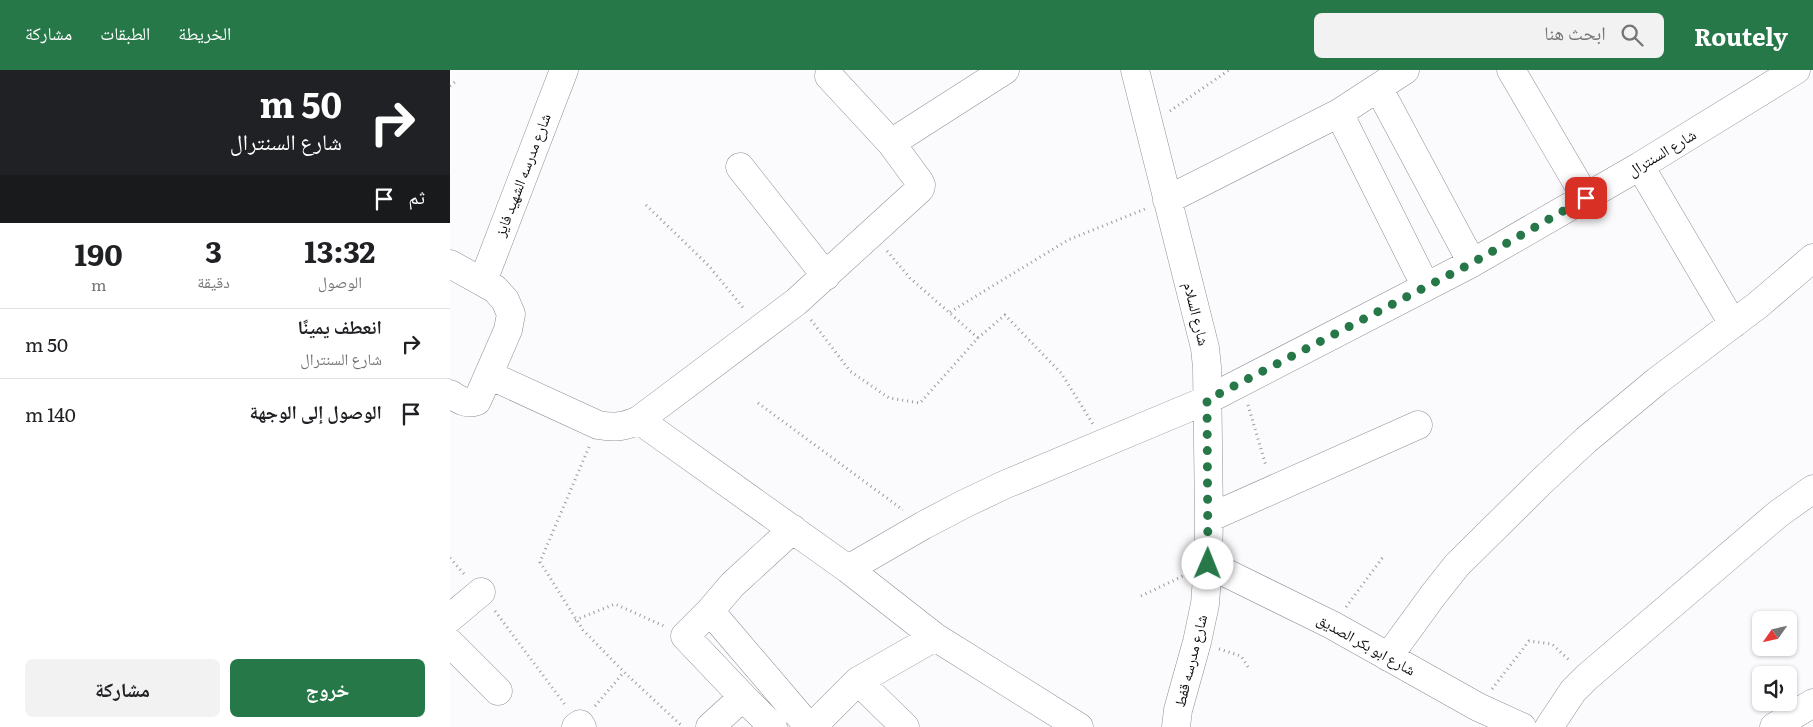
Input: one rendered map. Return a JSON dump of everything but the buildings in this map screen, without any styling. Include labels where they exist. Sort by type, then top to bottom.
[{"type":"street","name":"شارع مدرسه الشهيد فايز","points":[[483,281],[564,70]]},
{"type":"street","points":[[891,143],[1004,70]]},
{"type":"street","name":"شارع السلام","points":[[1135,70],[1205,348],[1208,383],[1208,564]]},
{"type":"street","points":[[1167,200],[1339,113],[1379,89],[1405,70]]},
{"type":"street","points":[[1512,70],[1586,198]]},
{"type":"street","name":"شارع السنترال","points":[[848,569],[924,525],[1004,485],[1207,400],[1472,263],[1640,166],[1796,70]]},
{"type":"street","points":[[489,375],[598,425],[612,428],[626,426],[639,420],[761,329],[826,276],[920,189],[919,181],[891,143],[829,76]]},
{"type":"street","points":[[1379,89],[1472,263]]},
{"type":"street","points":[[1339,113],[1426,287]]},
{"type":"street","points":[[1640,166],[1733,324]]},
{"type":"street","points":[[740,167],[826,276]]},
{"type":"street","points":[[1388,657],[1457,565],[1510,511],[1586,440],[1813,258]]},
{"type":"street","points":[[450,264],[495,289],[505,300],[511,314],[508,330],[477,401],[470,404],[450,394]]},
{"type":"street","points":[[639,420],[793,528],[935,637],[1064,724]]},
{"type":"street","points":[[1209,518],[1418,425]]},
{"type":"street","points":[[1549,727],[1573,691],[1587,677],[1778,514],[1813,489]]},
{"type":"street","points":[[773,727],[685,636],[732,585],[793,528]]},
{"type":"street","name":"شارع ابو بكر الصديق","points":[[1208,564],[1332,625],[1478,707],[1522,727]]},
{"type":"street","name":"شارع مدرسه قفط","points":[[1176,727],[1178,710],[1197,642],[1205,604],[1208,564]]},
{"type":"street","points":[[450,618],[481,592]]},
{"type":"street","points":[[710,611],[810,727],[858,681],[935,637]]},
{"type":"street","points":[[450,643],[498,691]]},
{"type":"street","points":[[858,681],[905,727]]},
{"type":"street","points":[[710,727],[743,697]]},
{"type":"street","points":[[1774,727],[1813,703]]},
{"type":"path","points":[[1149,126],[1229,70]]},
{"type":"path","points":[[450,86],[455,82]]},
{"type":"path","points":[[950,312],[1068,240],[1167,200]]},
{"type":"path","points":[[646,205],[709,266],[761,329]]},
{"type":"path","points":[[872,233],[910,278],[978,338]]},
{"type":"path","points":[[796,302],[850,371],[889,398],[920,402],[978,338],[1005,315],[1061,373],[1105,444]]},
{"type":"path","points":[[1241,383],[1273,490]]},
{"type":"path","points":[[758,403],[924,525]]},
{"type":"path","points":[[598,425],[540,562],[583,630],[682,727]]},
{"type":"path","points":[[1332,625],[1383,557]]},
{"type":"path","points":[[1141,596],[1208,564]]},
{"type":"path","points":[[481,592],[579,726],[624,672]]},
{"type":"path","points":[[575,620],[615,604],[685,636]]},
{"type":"path","points":[[1478,707],[1529,641],[1552,644],[1587,677]]},
{"type":"path","points":[[1197,642],[1241,656],[1250,670]]},
{"type":"route","points":[[1208,564],[1207,400],[1472,263],[1586,198]]}]
